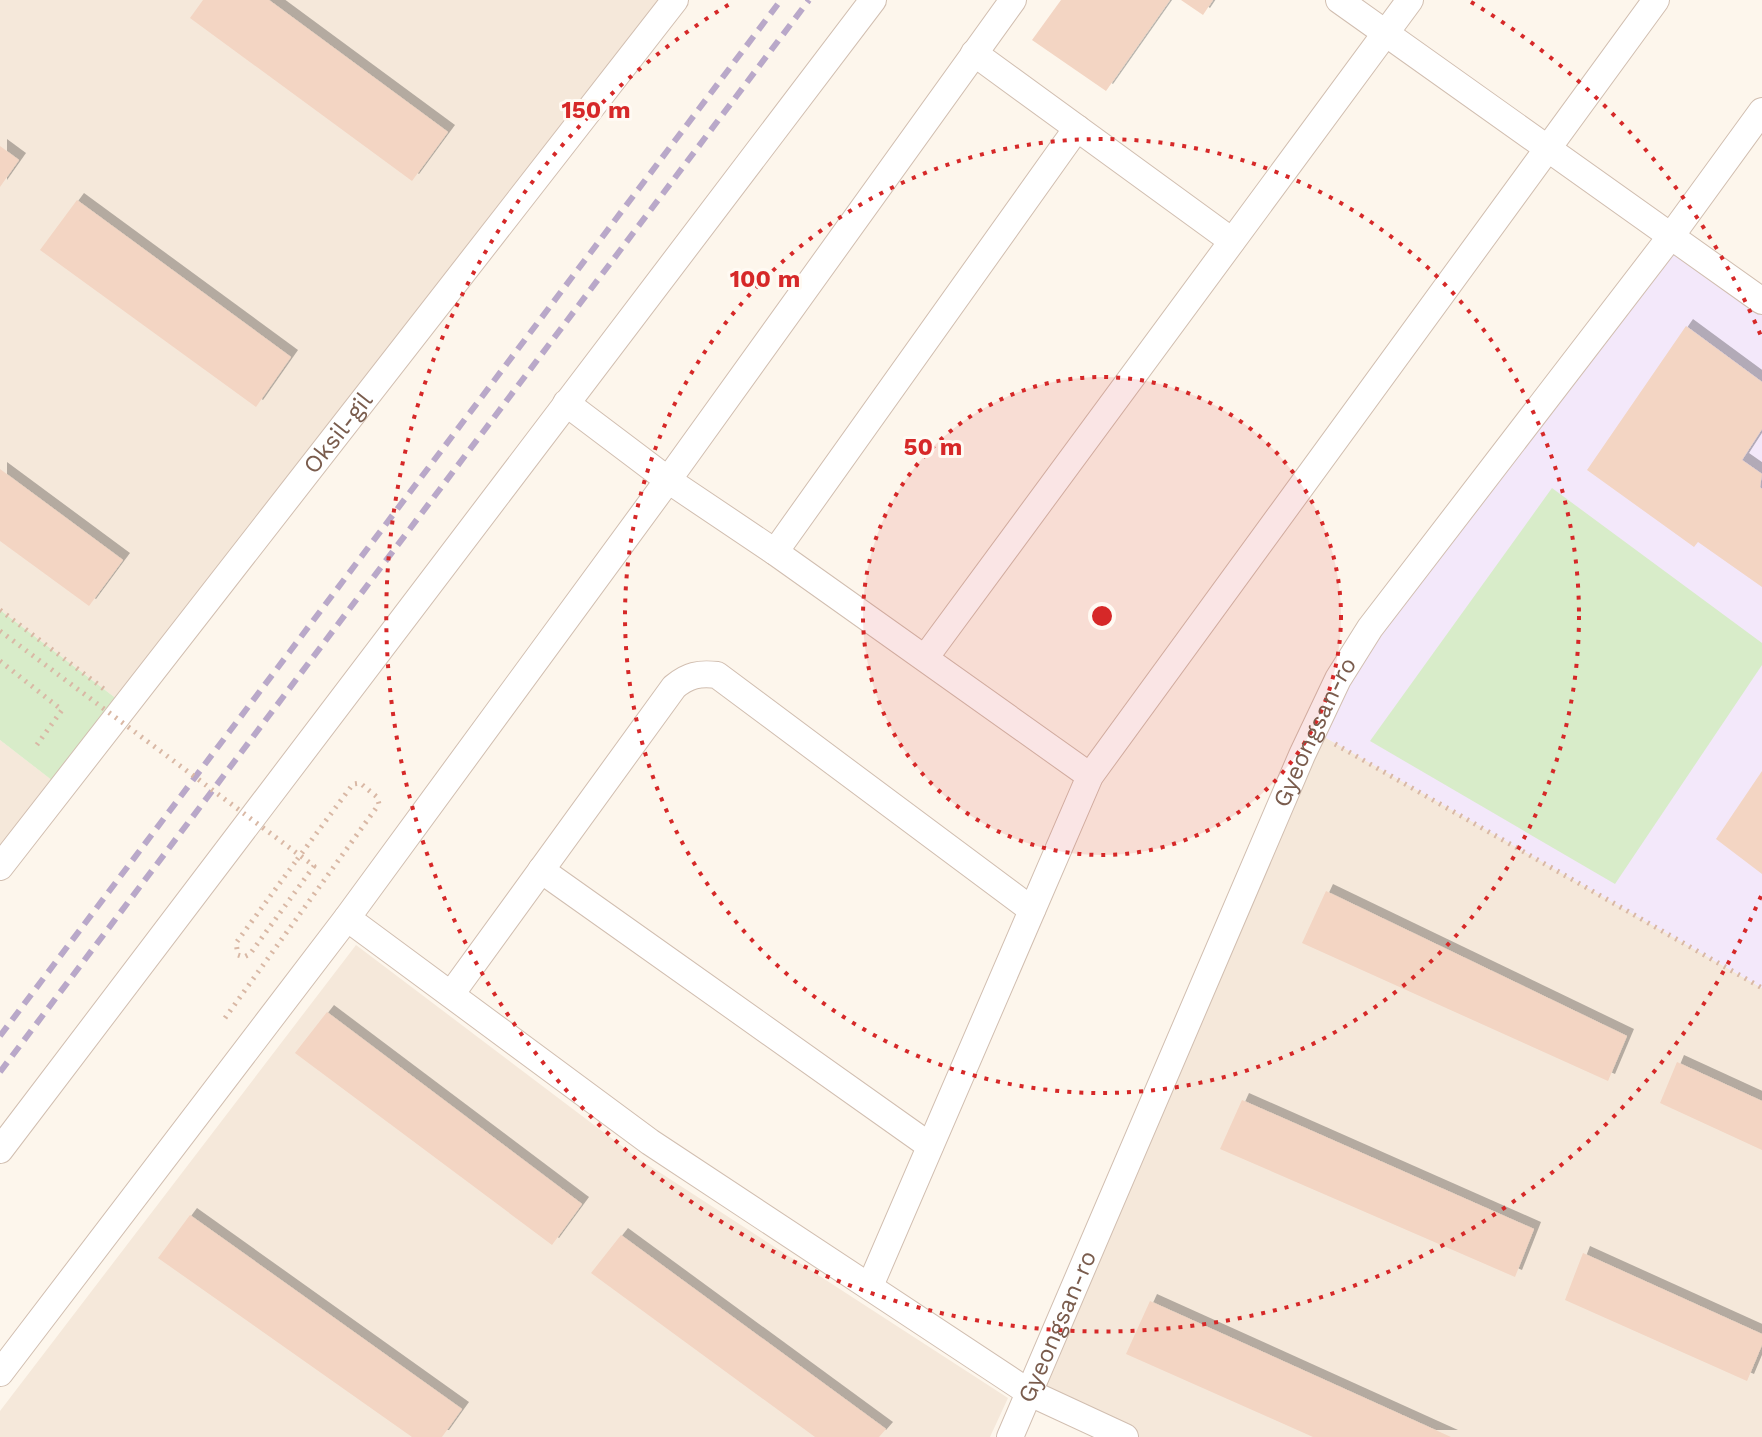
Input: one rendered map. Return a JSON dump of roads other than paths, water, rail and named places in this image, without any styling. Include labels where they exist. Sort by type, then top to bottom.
[{"type":"street","name":"Oksil-gil","points":[[0,867],[675,0]]},
{"type":"street","points":[[0,1150],[873,0]]},
{"type":"street","points":[[0,1373],[347,918],[668,480],[1013,0]]},
{"type":"street","points":[[1339,0],[1762,301]]},
{"type":"street","points":[[925,658],[1410,0]]},
{"type":"street","points":[[870,1286],[1090,776],[1656,0]]},
{"type":"street","points":[[974,53],[1232,241]]},
{"type":"street","name":"Gyeongsan-ro","points":[[1010,1437],[1338,679],[1370,628],[1671,236],[1762,111]]},
{"type":"street","points":[[775,552],[1077,128]]},
{"type":"street","points":[[566,403],[668,480],[775,552],[1090,776]]},
{"type":"street","points":[[452,993],[674,687],[684,679],[701,673],[717,675],[1032,910]]},
{"type":"street","points":[[541,870],[930,1146]]},
{"type":"street","points":[[347,918],[650,1142],[1030,1393],[1125,1437]]},
{"type":"railway","points":[[0,1036],[781,0]]},
{"type":"railway","points":[[0,1072],[809,0]]}]
